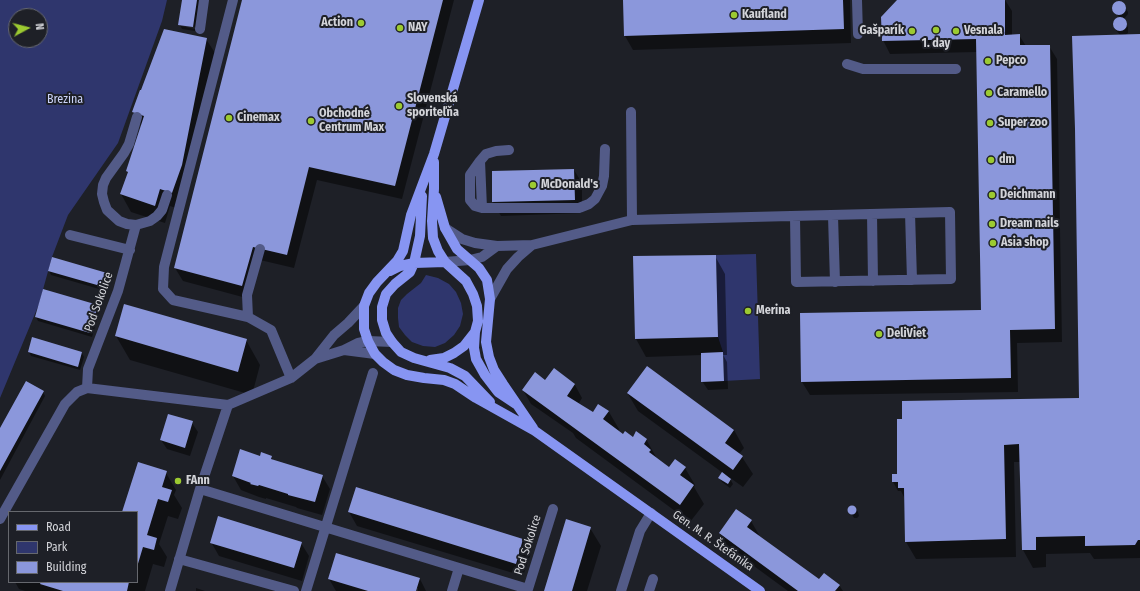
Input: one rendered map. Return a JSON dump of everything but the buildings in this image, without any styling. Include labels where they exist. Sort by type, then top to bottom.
[{"type":"main road","points":[[479,0],[434,154],[412,215],[403,250],[397,261],[377,282],[369,294],[364,306],[364,329],[375,354],[388,366],[407,375],[444,380],[455,384],[535,431]]},
{"type":"main road","points":[[434,154],[432,221],[433,238],[438,251],[445,262],[466,281],[473,294],[477,306],[478,321],[475,332],[474,348],[476,359],[485,375],[498,392],[516,404]]},
{"type":"main road","points":[[422,189],[420,236],[414,263],[410,272],[395,284],[386,294],[382,307],[382,320],[386,334],[402,352],[414,358],[450,368],[465,376],[499,411]]},
{"type":"main road","points":[[434,189],[445,228],[457,249],[479,268],[487,280],[490,299],[486,342],[489,357],[494,370],[535,431]]},
{"type":"main road","points":[[386,273],[400,266],[414,263],[445,262]]},
{"type":"main road","points":[[428,361],[444,358],[454,354],[464,346],[475,332],[490,299]]},
{"type":"main road","name":"Gen. M. R. Štefánika","points":[[535,431],[760,591]]},
{"type":"street","points":[[200,29],[204,0]]},
{"type":"street","points":[[233,0],[164,267],[163,289],[173,300],[248,317],[271,330],[291,378]]},
{"type":"street","points":[[857,0],[858,34]]},
{"type":"street","points":[[847,64],[863,69],[956,69]]},
{"type":"street","points":[[631,112],[632,220]]},
{"type":"street","points":[[137,116],[129,144],[106,178],[103,185],[102,194],[107,210],[119,221],[136,225],[150,221],[157,216],[162,210],[167,195]]},
{"type":"street","points":[[509,150],[496,151],[486,154],[470,175],[470,200],[475,206],[482,208],[579,208],[589,204],[595,199],[602,186],[605,149]]},
{"type":"street","points":[[445,228],[462,239],[475,243],[497,246],[532,245],[632,220],[950,212],[951,279],[796,282],[795,217]]},
{"type":"street","points":[[910,213],[912,280]]},
{"type":"street","points":[[872,214],[873,281]]},
{"type":"street","points":[[833,216],[835,282]]},
{"type":"street","name":"Pod Sokolice","points":[[88,388],[88,369],[114,301],[136,225]]},
{"type":"street","points":[[70,235],[130,250]]},
{"type":"street","points":[[490,299],[507,269],[532,245]]},
{"type":"street","points":[[445,262],[470,260],[482,257],[497,246]]},
{"type":"street","points":[[248,317],[247,295],[260,249]]},
{"type":"street","points":[[0,519],[65,404],[77,392],[88,388],[228,405],[291,378],[315,359],[334,335],[364,306]]},
{"type":"street","points":[[315,359],[344,350],[358,343],[368,341],[392,342]]},
{"type":"street","points":[[344,350],[375,354]]},
{"type":"street","points":[[306,591],[373,373]]},
{"type":"street","points":[[170,591],[200,489],[228,405]]},
{"type":"street","name":"Pod Sokolice","points":[[200,489],[528,589],[553,509]]},
{"type":"street","points":[[621,591],[640,531],[651,513]]},
{"type":"street","points":[[179,559],[294,591]]},
{"type":"street","points":[[452,591],[459,568]]},
{"type":"street","points":[[650,591],[653,579]]},
{"type":"green space","name":"Brezina","points":[[0,0],[167,0],[162,21],[118,143],[68,215],[52,257],[39,304],[0,398]]},
{"type":"green space","points":[[756,254],[760,379],[724,381],[723,352],[718,337],[716,255]]},
{"type":"green space","points":[[426,275],[438,278],[449,284],[456,292],[461,303],[463,314],[460,326],[454,335],[445,343],[435,347],[423,346],[412,342],[399,327],[398,308],[401,300],[421,283]]},
{"type":"place","name":"Kaufland","points":[[734,15]]},
{"type":"place","name":"Action","points":[[361,23]]},
{"type":"place","name":"NAY","points":[[400,28]]},
{"type":"place","name":"1. day","points":[[936,30]]},
{"type":"place","name":"Gašparík","points":[[912,31]]},
{"type":"place","name":"Vesnala","points":[[956,31]]},
{"type":"place","name":"Pepco","points":[[988,61]]},
{"type":"place","name":"Caramello","points":[[989,93]]},
{"type":"place","name":"Slovenská sporiteľňa","points":[[399,106]]},
{"type":"place","name":"Cinemax","points":[[229,118]]},
{"type":"place","name":"Obchodné Centrum Max","points":[[311,121]]},
{"type":"place","name":"Super zoo","points":[[990,123]]},
{"type":"place","name":"dm","points":[[991,160]]},
{"type":"place","name":"McDonald's","points":[[533,185]]},
{"type":"place","name":"Deichmann","points":[[992,195]]},
{"type":"place","name":"Dream nails","points":[[992,224]]},
{"type":"place","name":"Asia shop","points":[[993,243]]},
{"type":"place","name":"Merina","points":[[748,311]]},
{"type":"place","name":"DeliViet","points":[[879,334]]},
{"type":"place","name":"FAnn","points":[[178,481]]}]
